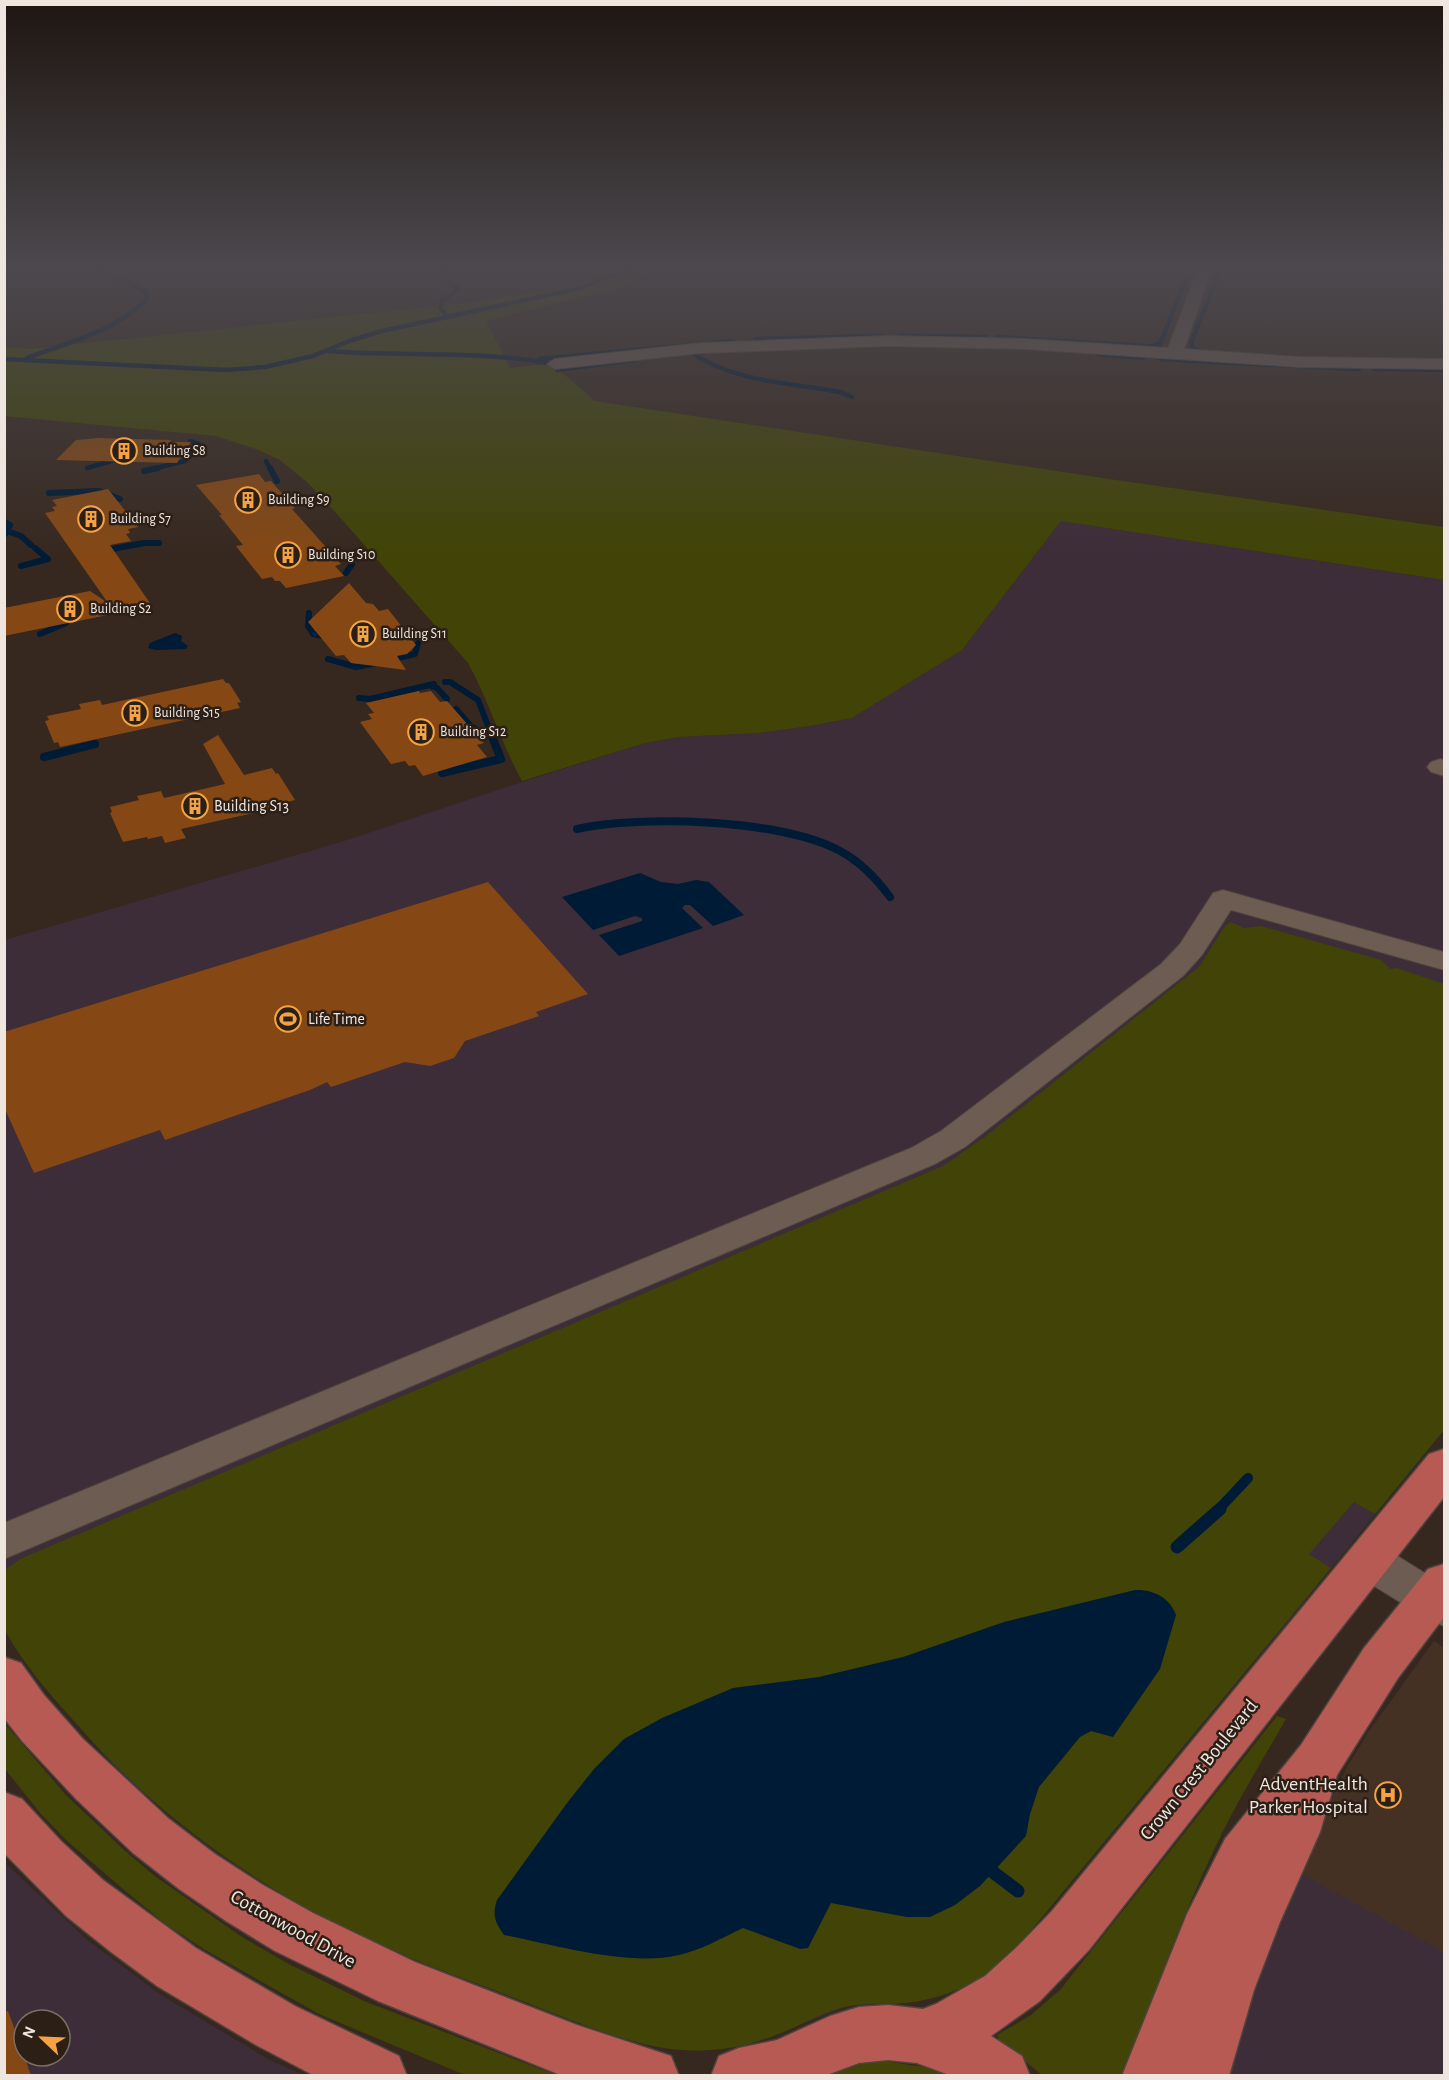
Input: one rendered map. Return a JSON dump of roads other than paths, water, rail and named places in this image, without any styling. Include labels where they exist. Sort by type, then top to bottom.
[{"type":"main road","name":"Crown Crest Boulevard","points":[[922,2037],[959,2023],[1000,2000],[1036,1968],[1077,1922],[1444,1466]]},
{"type":"main road","points":[[1150,2076],[1162,2039],[1206,1934],[1243,1856],[1318,1761],[1381,1664],[1440,1597]]},
{"type":"main road","name":"Cottonwood Drive","points":[[4,1677],[54,1742],[121,1810],[195,1871],[258,1913],[352,1963],[427,1995],[590,2058],[651,2076]]},
{"type":"main road","points":[[1201,2076],[1227,1990],[1295,1832],[1318,1761]]},
{"type":"main road","points":[[4,1816],[77,1890],[169,1962],[306,2043],[379,2076]]},
{"type":"main road","points":[[766,2073],[824,2044],[861,2033],[900,2033],[922,2037],[969,2052],[1002,2076]]},
{"type":"street","points":[[555,364],[563,363]]},
{"type":"street","points":[[1376,363],[1444,364]]},
{"type":"street","points":[[4,1542],[924,1156],[952,1139],[1172,970],[1192,949],[1223,899],[1444,961]]},
{"type":"street","points":[[1368,1560],[1440,1597]]},
{"type":"water","points":[[175,633],[182,636],[181,641],[188,646],[186,649],[148,648],[150,643]]},
{"type":"water","points":[[640,873],[661,882],[678,884],[696,880],[709,882],[744,915],[713,926],[690,905],[685,905],[682,908],[703,928],[619,956],[599,935],[642,921],[642,918],[635,916],[593,930],[562,897]]},
{"type":"water","points":[[1135,1590],[1160,1595],[1169,1603],[1176,1615],[1160,1669],[1113,1737],[1091,1731],[1080,1737],[1039,1787],[1026,1836],[980,1886],[955,1905],[930,1917],[907,1917],[831,1903],[808,1948],[800,1949],[743,1928],[695,1950],[659,1958],[615,1957],[568,1949],[504,1935],[498,1926],[495,1919],[497,1900],[567,1803],[594,1769],[624,1739],[662,1718],[733,1688],[819,1677],[903,1657],[1004,1622]]},
{"type":"waterway","points":[[86,363],[226,370],[265,367],[282,363]]},
{"type":"waterway","points":[[557,370],[611,363]]},
{"type":"waterway","points":[[708,363],[744,376],[840,392],[852,397]]},
{"type":"waterway","points":[[1241,363],[1359,369]]},
{"type":"waterway","points":[[1374,369],[1444,370]]},
{"type":"waterway","points":[[152,469],[185,461],[199,447],[199,444],[190,441]]},
{"type":"waterway","points":[[87,468],[115,460]]},
{"type":"waterway","points":[[266,461],[270,469]]},
{"type":"waterway","points":[[144,471],[158,468]]},
{"type":"waterway","points":[[270,468],[277,481]]},
{"type":"waterway","points":[[49,493],[99,491],[120,499]]},
{"type":"waterway","points":[[5,522],[10,525],[5,534]]},
{"type":"waterway","points":[[7,531],[21,536],[31,545]]},
{"type":"waterway","points":[[102,551],[144,543],[159,543]]},
{"type":"waterway","points":[[21,566],[48,559],[35,548]]},
{"type":"waterway","points":[[346,573],[352,564]]},
{"type":"waterway","points":[[308,626],[309,613]]},
{"type":"waterway","points":[[40,634],[66,623]]},
{"type":"waterway","points":[[310,629],[313,634],[329,637]]},
{"type":"waterway","points":[[389,660],[415,654],[418,643]]},
{"type":"waterway","points":[[328,659],[356,667],[376,663]]},
{"type":"waterway","points":[[445,682],[450,682],[478,700],[490,731]]},
{"type":"waterway","points":[[429,685],[434,684]]},
{"type":"waterway","points":[[359,698],[370,699],[429,685]]},
{"type":"waterway","points":[[429,685],[437,688],[447,699]]},
{"type":"waterway","points":[[456,709],[475,731]]},
{"type":"waterway","points":[[474,729],[477,733]]},
{"type":"waterway","points":[[442,773],[501,759],[489,729]]},
{"type":"waterway","points":[[44,757],[95,744]]},
{"type":"waterway","points":[[577,829],[637,822],[673,821],[748,826],[783,832],[814,840],[848,855],[868,871],[890,897]]},
{"type":"waterway","points":[[1218,1510],[1248,1478]]},
{"type":"waterway","points":[[1177,1547],[1220,1509]]},
{"type":"waterway","points":[[985,1866],[1018,1891]]},
{"type":"place","name":"Building S8","points":[[124,451]]},
{"type":"place","name":"Building S9","points":[[248,500]]},
{"type":"place","name":"Building S7","points":[[91,519]]},
{"type":"place","name":"Building S10","points":[[288,555]]},
{"type":"place","name":"Building S2","points":[[70,609]]},
{"type":"place","name":"Building S11","points":[[363,634]]},
{"type":"place","name":"Building S15","points":[[135,713]]},
{"type":"place","name":"Building S12","points":[[421,732]]},
{"type":"place","name":"Building S13","points":[[195,806]]},
{"type":"place","name":"Life Time","points":[[288,1019]]},
{"type":"place","name":"AdventHealth Parker Hospital","points":[[1388,1795]]}]
